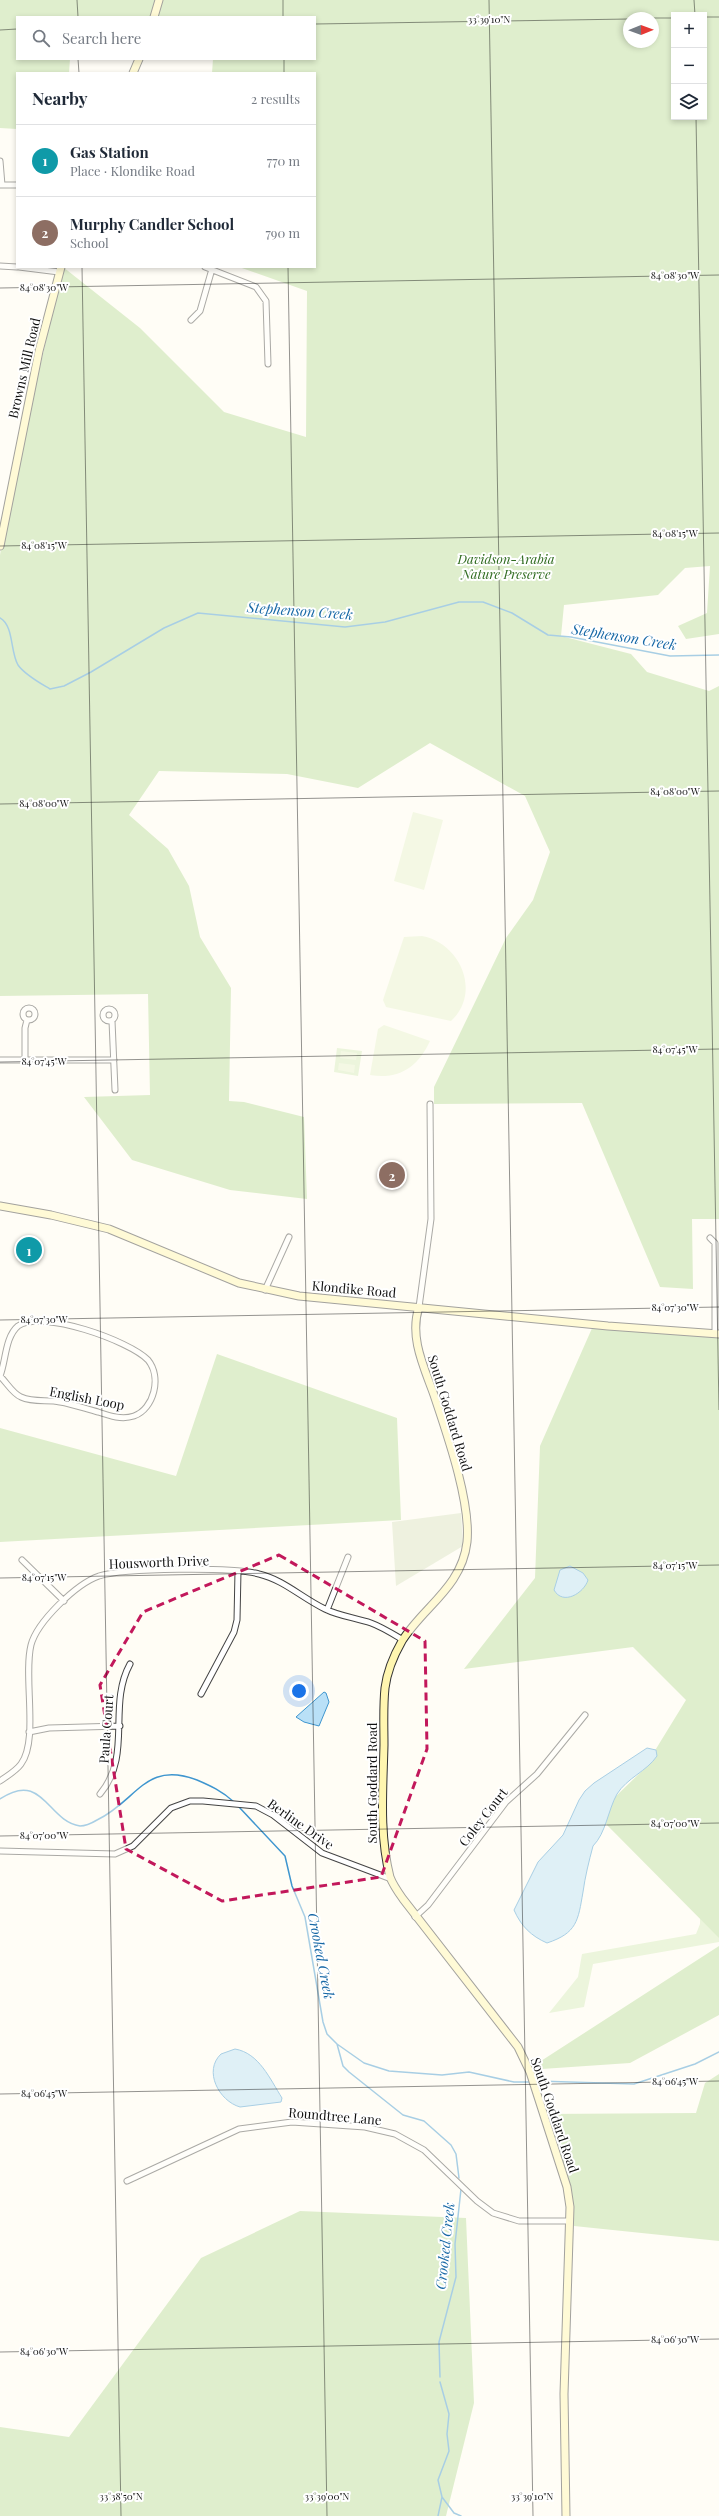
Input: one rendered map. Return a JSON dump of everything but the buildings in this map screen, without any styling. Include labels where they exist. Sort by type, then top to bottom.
[{"type":"street","points":[[154,16],[159,0]]},
{"type":"street","points":[[133,72],[139,60]]},
{"type":"street","points":[[0,161],[1,185],[16,185]]},
{"type":"street","points":[[0,266],[16,267]]},
{"type":"street","points":[[35,268],[60,270]]},
{"type":"street","points":[[208,268],[256,287],[266,301],[268,364]]},
{"type":"street","points":[[191,320],[200,311],[212,269]]},
{"type":"street","name":"Browns Mill Road","points":[[0,546],[39,351],[60,270]]},
{"type":"street","points":[[25,1061],[25,1028],[27,1020]]},
{"type":"street","points":[[112,1021],[115,1090]]},
{"type":"street","points":[[0,1060],[114,1060]]},
{"type":"street","name":"South Goddard Road","points":[[430,1104],[431,1219],[416,1316],[416,1333],[421,1360],[450,1442],[466,1514],[467,1543],[461,1566],[454,1579],[403,1640],[389,1671],[385,1688],[383,1836],[391,1879],[415,1916],[505,2029],[530,2072],[567,2187],[570,2221],[564,2394],[566,2516]]},
{"type":"street","name":"Klondike Road","points":[[0,1206],[51,1215],[109,1229],[239,1283],[265,1290],[299,1296],[601,1326],[717,1334]]},
{"type":"street","points":[[265,1290],[289,1237]]},
{"type":"street","points":[[710,1238],[715,1243],[717,1334]]},
{"type":"street","name":"English Loop","points":[[23,1320],[40,1320],[75,1326],[94,1333],[143,1356],[153,1370],[155,1384],[151,1400],[142,1413],[132,1417],[115,1417],[59,1401],[21,1397],[0,1376],[10,1339],[18,1326],[23,1320]]},
{"type":"street","points":[[327,1610],[348,1557]]},
{"type":"street","points":[[22,1560],[64,1601]]},
{"type":"street","points":[[201,1694],[234,1632],[237,1620],[238,1571]]},
{"type":"street","name":"Housworth Drive","points":[[0,1781],[21,1764],[29,1745],[28,1677],[30,1646],[40,1625],[85,1583],[98,1576],[113,1573],[238,1571],[258,1573],[276,1579],[327,1610],[373,1624],[403,1640]]},
{"type":"street","name":"Paula Court","points":[[100,1794],[111,1781],[115,1768],[120,1726],[120,1691],[130,1664]]},
{"type":"street","name":"Coley Court","points":[[415,1916],[428,1905],[485,1834],[506,1802],[537,1774],[585,1715]]},
{"type":"street","points":[[29,1732],[49,1728],[120,1726]]},
{"type":"street","name":"Berline Drive","points":[[0,1851],[115,1854],[133,1846],[171,1808],[183,1802],[203,1800],[256,1806],[273,1815],[322,1853],[391,1879]]},
{"type":"street","name":"Roundtree Lane","points":[[127,2181],[245,2127],[292,2122],[364,2127],[395,2134],[419,2146],[445,2168],[477,2201],[493,2213],[519,2221],[570,2221]]},
{"type":"highlighted area","points":[[279,1555],[425,1641],[427,1749],[381,1877],[222,1901],[126,1849],[100,1685],[143,1612]]},
{"type":"green space","name":"Davidson-Arabia Nature Preserve","points":[[0,0],[719,0],[719,634],[686,639],[678,626],[707,613],[710,566],[685,568],[658,595],[564,605],[561,636],[631,654],[647,672],[709,691],[719,686],[719,1219],[692,1219],[693,1289],[660,1287],[582,1103],[434,1104],[434,1087],[506,938],[533,900],[550,852],[525,796],[430,743],[358,788],[287,774],[159,771],[129,815],[168,849],[189,886],[200,937],[231,988],[229,1101],[244,1102],[304,1117],[307,1199],[230,1190],[132,1160],[84,1097],[150,1095],[148,994],[0,996],[0,555],[8,506],[63,268],[140,328],[224,412],[306,437],[307,291],[242,268],[316,268],[316,72],[212,72],[213,60],[316,60],[316,16],[16,16],[16,60],[70,60],[69,72],[16,72],[16,129],[0,128]]},
{"type":"green space","points":[[413,812],[443,820],[424,890],[394,881]]},
{"type":"green space","points":[[422,936],[435,940],[447,948],[456,958],[462,970],[465,983],[465,996],[460,1009],[451,1021],[386,1007],[383,1000],[404,937]]},
{"type":"green space","points":[[384,1025],[430,1041],[420,1058],[406,1070],[390,1075],[370,1075],[378,1029]]},
{"type":"green space","points":[[337,1048],[362,1051],[358,1076],[334,1072]]},
{"type":"green space","points":[[341,1051],[357,1053],[356,1060],[340,1058]]},
{"type":"green space","points":[[339,1063],[355,1065],[354,1073],[338,1070]]},
{"type":"green space","points":[[593,1326],[719,1337],[719,1938],[604,1822],[614,1798],[643,1770],[686,1700],[633,1647],[464,1669],[535,1578],[540,1446]]},
{"type":"green space","points":[[217,1354],[397,1418],[401,1520],[0,1542],[0,1428],[176,1476]]},
{"type":"green space","points":[[461,1513],[463,1546],[396,1586],[392,1522]]},
{"type":"green space","points":[[719,1691],[719,1942],[593,1964],[584,2007],[549,2013],[578,1977],[582,1954],[696,1934],[700,1924],[703,1692]]},
{"type":"green space","points":[[719,1946],[719,2015],[630,2063],[527,2070]]},
{"type":"green space","points":[[719,2074],[719,2241],[574,2226],[569,2192],[544,2114],[696,2113],[705,2083]]},
{"type":"green space","points":[[300,2211],[466,2218],[474,2403],[446,2516],[0,2516],[0,2427],[69,2437],[201,2258]]},
{"type":"water","points":[[570,1566],[583,1573],[588,1580],[586,1585],[578,1593],[573,1596],[563,1597],[558,1595],[554,1590],[560,1570]]},
{"type":"water","points":[[324,1692],[326,1693],[329,1702],[319,1726],[304,1722],[296,1717]]},
{"type":"water","points":[[647,1748],[656,1750],[657,1756],[648,1766],[621,1788],[614,1800],[601,1835],[593,1846],[579,1911],[574,1925],[565,1935],[557,1939],[547,1943],[541,1940],[527,1930],[514,1910],[538,1862],[563,1835],[579,1800],[585,1791],[594,1783]]},
{"type":"water","points":[[235,2049],[243,2051],[257,2061],[268,2075],[282,2098],[281,2102],[240,2107],[232,2104],[226,2099],[216,2085],[213,2069],[221,2054]]},
{"type":"waterway","name":"Stephenson Creek","points":[[0,618],[8,627],[18,665],[21,669],[50,689],[64,686],[91,672],[164,628],[198,613],[345,627],[385,622],[459,602],[483,602],[512,613],[548,635],[571,637],[670,656],[719,655]]},
{"type":"waterway","name":"Crooked Creek","points":[[0,1799],[14,1792],[26,1790],[36,1793],[60,1816],[69,1822],[82,1826],[87,1825],[111,1812],[142,1785],[153,1779],[165,1775],[179,1775],[197,1780],[212,1787],[234,1802]]},
{"type":"waterway","name":"Crooked Creek","points":[[239,1807],[285,1856],[292,1886],[305,1917],[323,2022],[327,2034],[337,2044],[343,2066],[403,2115],[424,2121],[451,2145],[456,2154],[459,2178]]},
{"type":"waterway","points":[[337,2044],[364,2063],[389,2071],[442,2075],[469,2072],[514,2082],[529,2082]]},
{"type":"waterway","points":[[537,2081],[634,2084],[695,2064],[719,2052]]},
{"type":"waterway","name":"Crooked Creek","points":[[440,2377],[439,2342],[456,2277],[455,2244],[461,2189]]},
{"type":"waterway","name":"Crooked Creek","points":[[438,2516],[442,2497],[438,2480],[449,2451],[447,2434],[449,2414],[440,2382]]},
{"type":"waterway","points":[[442,2497],[454,2513],[461,2516]]},
{"type":"place","name":"Murphy Candler School","points":[[392,1175]]},
{"type":"place","name":"Gas Station","points":[[29,1250]]}]
